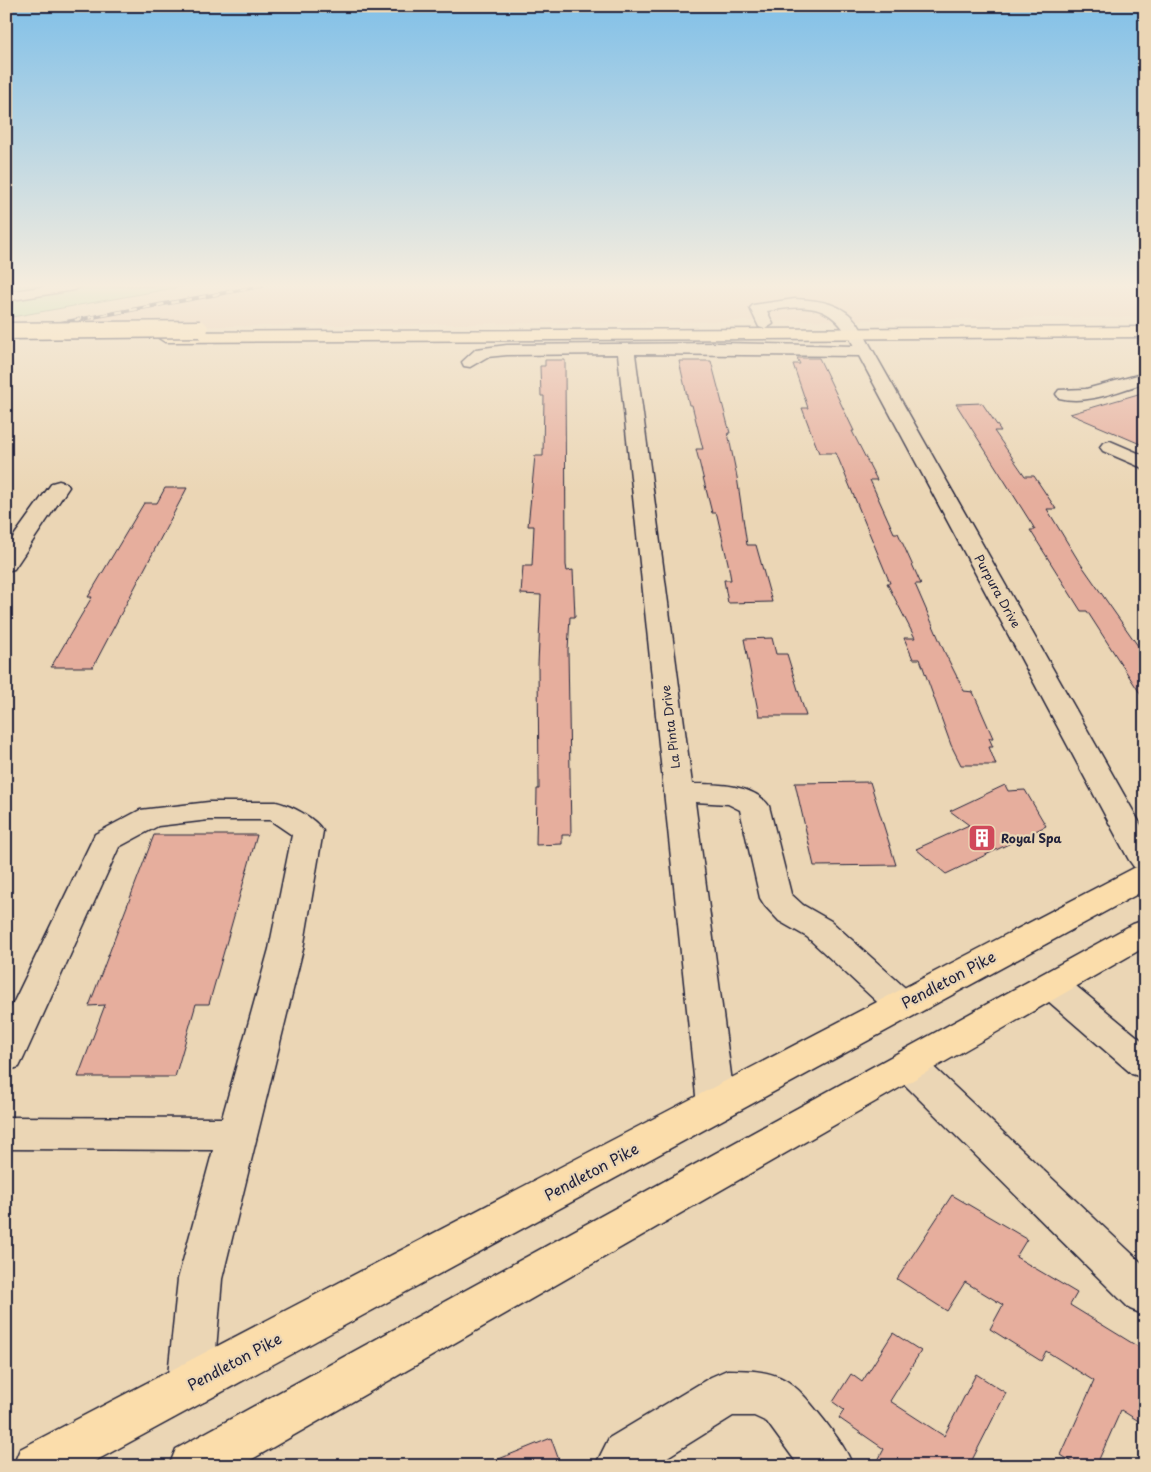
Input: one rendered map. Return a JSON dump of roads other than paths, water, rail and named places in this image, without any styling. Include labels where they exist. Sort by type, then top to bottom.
[{"type":"main road","name":"Pendleton Pike","points":[[37,1466],[716,1105],[901,1004],[1145,876]]},
{"type":"main road","points":[[193,1466],[1145,932]]},
{"type":"street","points":[[470,362],[480,355]]},
{"type":"street","name":"La Pinta Drive","points":[[627,355],[716,1105]]},
{"type":"street","name":"Purpura Drive","points":[[866,355],[1145,860]]},
{"type":"street","points":[[1065,394],[1087,394],[1145,378]]},
{"type":"street","points":[[1110,447],[1145,462]]},
{"type":"street","points":[[6,564],[59,487]]},
{"type":"street","points":[[678,793],[734,796],[745,799],[754,806],[776,898],[791,913],[819,929],[901,1004]]},
{"type":"street","points":[[6,1057],[106,841],[151,817],[209,811],[276,811],[308,831],[286,949],[200,1279],[192,1347],[190,1385]]},
{"type":"street","points":[[1052,985],[1145,1064]]},
{"type":"street","points":[[909,1066],[947,1105],[1145,1295]]},
{"type":"street","points":[[6,1133],[237,1134]]},
{"type":"street","points":[[619,1466],[626,1455],[727,1393],[769,1396],[790,1413],[829,1466]]},
{"type":"place","name":"Royal Spa","points":[[982,838]]}]
